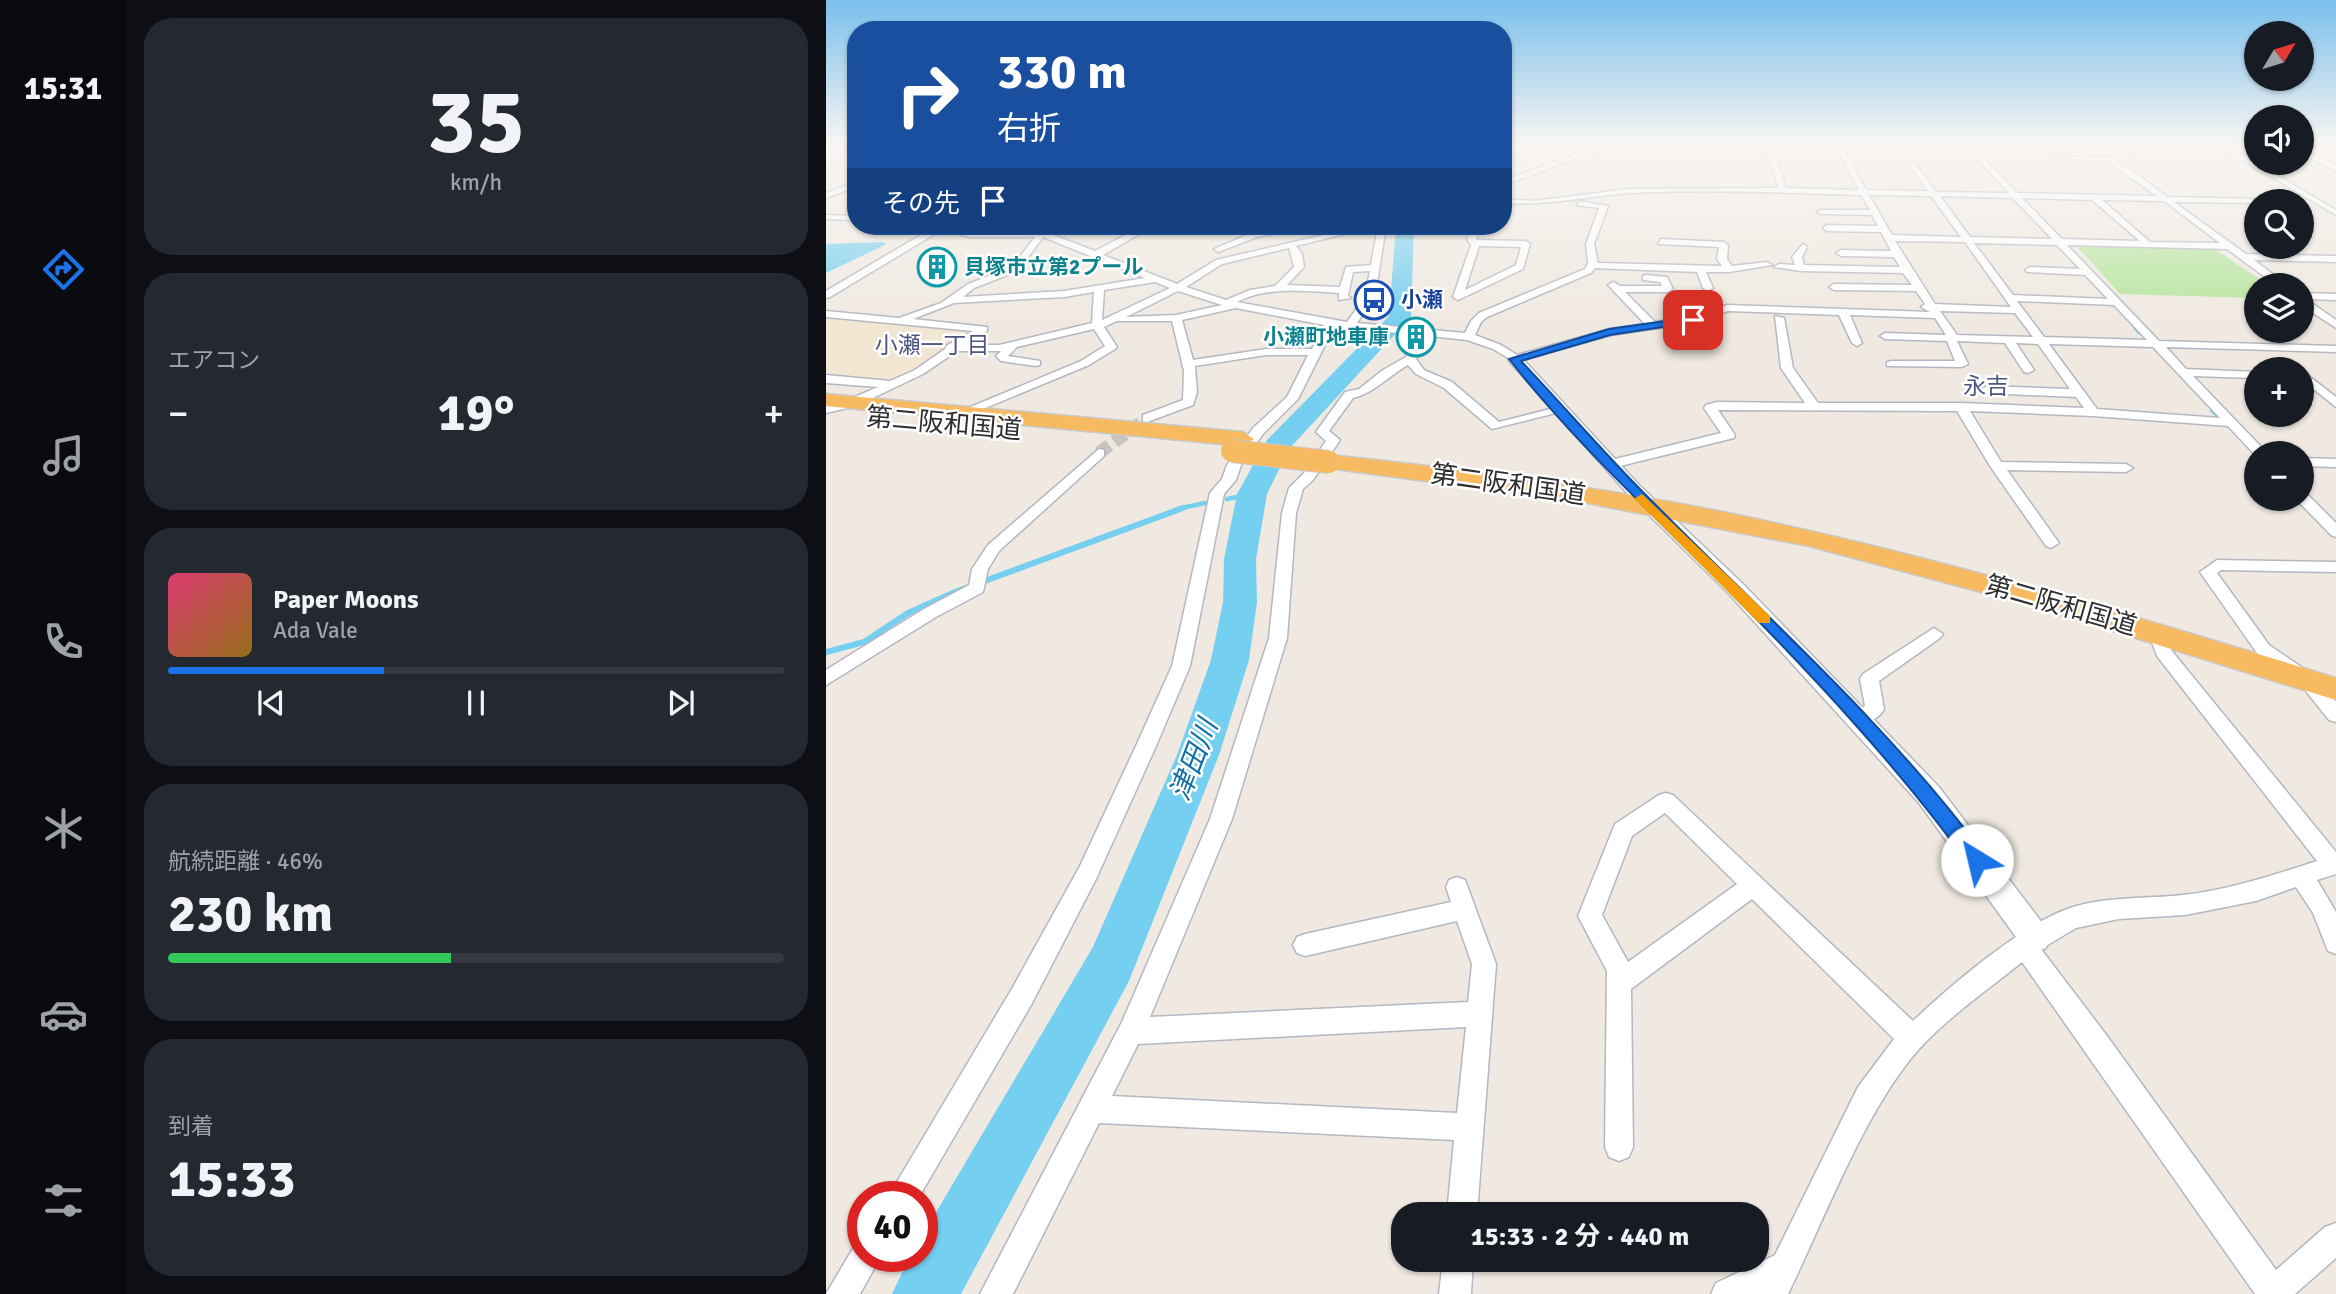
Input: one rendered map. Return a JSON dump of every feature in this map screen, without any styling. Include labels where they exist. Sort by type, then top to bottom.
[{"type":"highway","name":"第二阪和国道","points":[[826,400],[1334,456],[1461,477],[1777,517],[2083,594],[2336,671]]},
{"type":"highway","name":"第二阪和国道","points":[[826,410],[1237,445]]},
{"type":"highway","name":"第二阪和国道","points":[[1642,498],[1868,553],[2158,634],[2336,689]]},
{"type":"street","points":[[1590,267],[1590,244],[1604,206],[1600,205]]},
{"type":"street","points":[[1870,205],[1906,270],[1954,338]]},
{"type":"street","points":[[1942,205],[2038,341],[2093,412]]},
{"type":"street","points":[[2024,205],[2249,441]]},
{"type":"street","points":[[2104,205],[2148,244]]},
{"type":"street","points":[[2172,205],[2244,257]]},
{"type":"street","points":[[1822,212],[1874,213]]},
{"type":"street","points":[[826,217],[847,218]]},
{"type":"street","points":[[1827,228],[1968,240],[2228,246]]},
{"type":"street","points":[[826,295],[926,235]]},
{"type":"street","points":[[955,300],[971,286],[1015,269],[1040,235]]},
{"type":"street","points":[[1044,235],[1178,288],[1230,305],[1340,324],[1469,337],[1491,344],[1515,359],[1642,498],[1736,589],[1929,795],[2098,1045],[2273,1293],[2336,1238]]},
{"type":"street","points":[[1095,255],[1132,235]]},
{"type":"street","points":[[1218,249],[1255,235]]},
{"type":"street","points":[[895,322],[955,300],[1099,290],[1193,271],[1219,262],[1336,235]]},
{"type":"street","points":[[912,1181],[1022,996],[1088,872],[1146,746],[1181,666],[1217,493],[1229,480],[1234,465],[1258,432],[1292,399],[1314,352],[1370,297],[1381,235]]},
{"type":"street","points":[[1472,235],[1474,243],[1458,297],[1520,267],[1526,244],[1474,243]]},
{"type":"street","points":[[1661,242],[1724,245],[1722,259],[1729,269]]},
{"type":"street","points":[[1278,289],[1299,267],[1297,254],[1291,246]]},
{"type":"street","points":[[1801,268],[1797,257],[1803,247]]},
{"type":"street","points":[[1841,253],[1896,254]]},
{"type":"street","points":[[2247,259],[2266,273]]},
{"type":"street","points":[[2314,259],[2336,259]]},
{"type":"street","points":[[950,348],[990,350],[1096,326],[1178,288],[1219,262]]},
{"type":"street","points":[[1469,337],[1483,315],[1590,267],[1701,270],[1766,265]]},
{"type":"street","points":[[1590,267],[1603,271],[1616,289],[1653,326]]},
{"type":"street","points":[[1779,267],[1906,270]]},
{"type":"street","points":[[1370,297],[1343,298],[1349,270],[1377,268]]},
{"type":"street","points":[[1701,270],[1708,288]]},
{"type":"street","points":[[2030,270],[2087,272]]},
{"type":"street","points":[[1608,278],[1664,279],[1668,289],[1616,289]]},
{"type":"street","points":[[1834,287],[1919,288]]},
{"type":"street","points":[[1111,320],[1176,318],[1230,305],[1240,295],[1278,289],[1345,290]]},
{"type":"street","points":[[962,413],[1085,363],[1111,347],[1096,326],[1094,313],[1099,290]]},
{"type":"street","points":[[2314,298],[2336,297]]},
{"type":"street","points":[[2008,298],[2116,302]]},
{"type":"street","points":[[1861,306],[1935,311]]},
{"type":"street","points":[[1515,359],[1609,332],[1693,320],[1739,307],[1843,312],[2017,310]]},
{"type":"street","points":[[2314,308],[2336,325]]},
{"type":"street","points":[[1843,312],[1857,343]]},
{"type":"street","points":[[826,314],[983,329],[950,348],[919,372],[888,384],[852,403],[826,410]]},
{"type":"street","points":[[1147,418],[1189,402],[1187,364],[1176,318]]},
{"type":"street","points":[[1779,318],[1787,368],[1813,405]]},
{"type":"street","points":[[996,1294],[1131,1031],[1221,818],[1278,638],[1289,513],[1296,488],[1308,477],[1333,440],[1322,432],[1345,398],[1368,389],[1387,372],[1410,359],[1427,333]]},
{"type":"street","points":[[1885,336],[2336,349]]},
{"type":"street","points":[[1891,363],[1962,364],[1951,343],[1954,338]]},
{"type":"street","points":[[2009,340],[2028,370]]},
{"type":"street","points":[[1013,345],[1002,356],[1005,359],[1036,363]]},
{"type":"street","points":[[2272,348],[2283,357]]},
{"type":"street","points":[[1187,364],[1266,352],[1314,352]]},
{"type":"street","points":[[1410,359],[1420,372],[1448,385],[1497,426],[1562,410]]},
{"type":"street","points":[[2183,372],[2244,374]]},
{"type":"street","points":[[826,379],[888,384]]},
{"type":"street","points":[[2314,384],[2336,403]]},
{"type":"street","points":[[1987,390],[2078,393]]},
{"type":"street","points":[[1612,464],[1730,435],[1710,408],[1717,406],[1961,407],[2093,412],[2232,423]]},
{"type":"street","points":[[1961,407],[1997,466],[2050,543]]},
{"type":"street","points":[[826,679],[978,581],[985,558],[993,548],[1099,453]]},
{"type":"street","points":[[2314,462],[2336,463]]},
{"type":"street","points":[[1997,466],[2126,468]]},
{"type":"street","points":[[2314,509],[2336,532]]},
{"type":"street","points":[[2336,567],[2217,565],[2208,572],[2263,649],[2307,680],[2336,715]]},
{"type":"street","points":[[1858,719],[1875,709],[1869,679],[1934,634]]},
{"type":"street","points":[[1727,1294],[1778,1280],[1868,1097],[1901,1050],[1942,1011],[2029,942],[2071,918],[2119,909],[2185,905],[2302,878],[2334,865],[2163,652],[2158,634]]},
{"type":"street","points":[[1619,1147],[1619,970],[1590,916],[1623,830],[1666,801],[1913,1039]]},
{"type":"street","points":[[2302,878],[2323,908],[2336,943]]},
{"type":"street","points":[[1619,983],[1754,885]]},
{"type":"street","points":[[1305,945],[1461,898],[1484,964],[1463,1202]]},
{"type":"street","points":[[1131,1031],[1479,1014]]},
{"type":"street","points":[[1093,1109],[1469,1127]]},
{"type":"street","points":[[842,1294],[856,1272]]},
{"type":"street","points":[[1455,1294],[1457,1272]]},
{"type":"shaded area","points":[[826,315],[971,330],[973,333],[917,371],[884,381],[826,376]]},
{"type":"green space","points":[[2076,245],[2216,250],[2250,273],[2244,273],[2244,298],[2120,294]]},
{"type":"water","points":[[826,244],[887,244],[826,273]]},
{"type":"waterway","name":"津田川","points":[[925,1294],[1111,964],[1198,755],[1230,660],[1240,602],[1240,559],[1252,494],[1277,446],[1400,317],[1405,235]]},
{"type":"waterway","points":[[2135,328],[2140,333]]},
{"type":"waterway","points":[[2212,410],[2221,419]]},
{"type":"waterway","points":[[1227,499],[1252,494]]},
{"type":"waterway","points":[[1177,509],[1205,503]]},
{"type":"waterway","points":[[826,652],[864,642],[908,613],[955,592],[1183,508]]},
{"type":"tunnel","points":[[1099,453],[1147,418]]},
{"type":"slow traffic","points":[[1642,498],[1765,620]]},
{"type":"place","name":"貝塚市立第2プール","points":[[937,267]]},
{"type":"place","name":"小瀬","points":[[1374,300]]},
{"type":"place","name":"小瀬町地車庫","points":[[1416,337]]},
{"type":"district","name":"小瀬一丁目","points":[[932,345]]},
{"type":"district","name":"永吉","points":[[1986,386]]},
{"type":"route","points":[[1693,320],[1609,332],[1515,359],[1633,489],[1736,589],[1929,795],[1977,860]]}]
